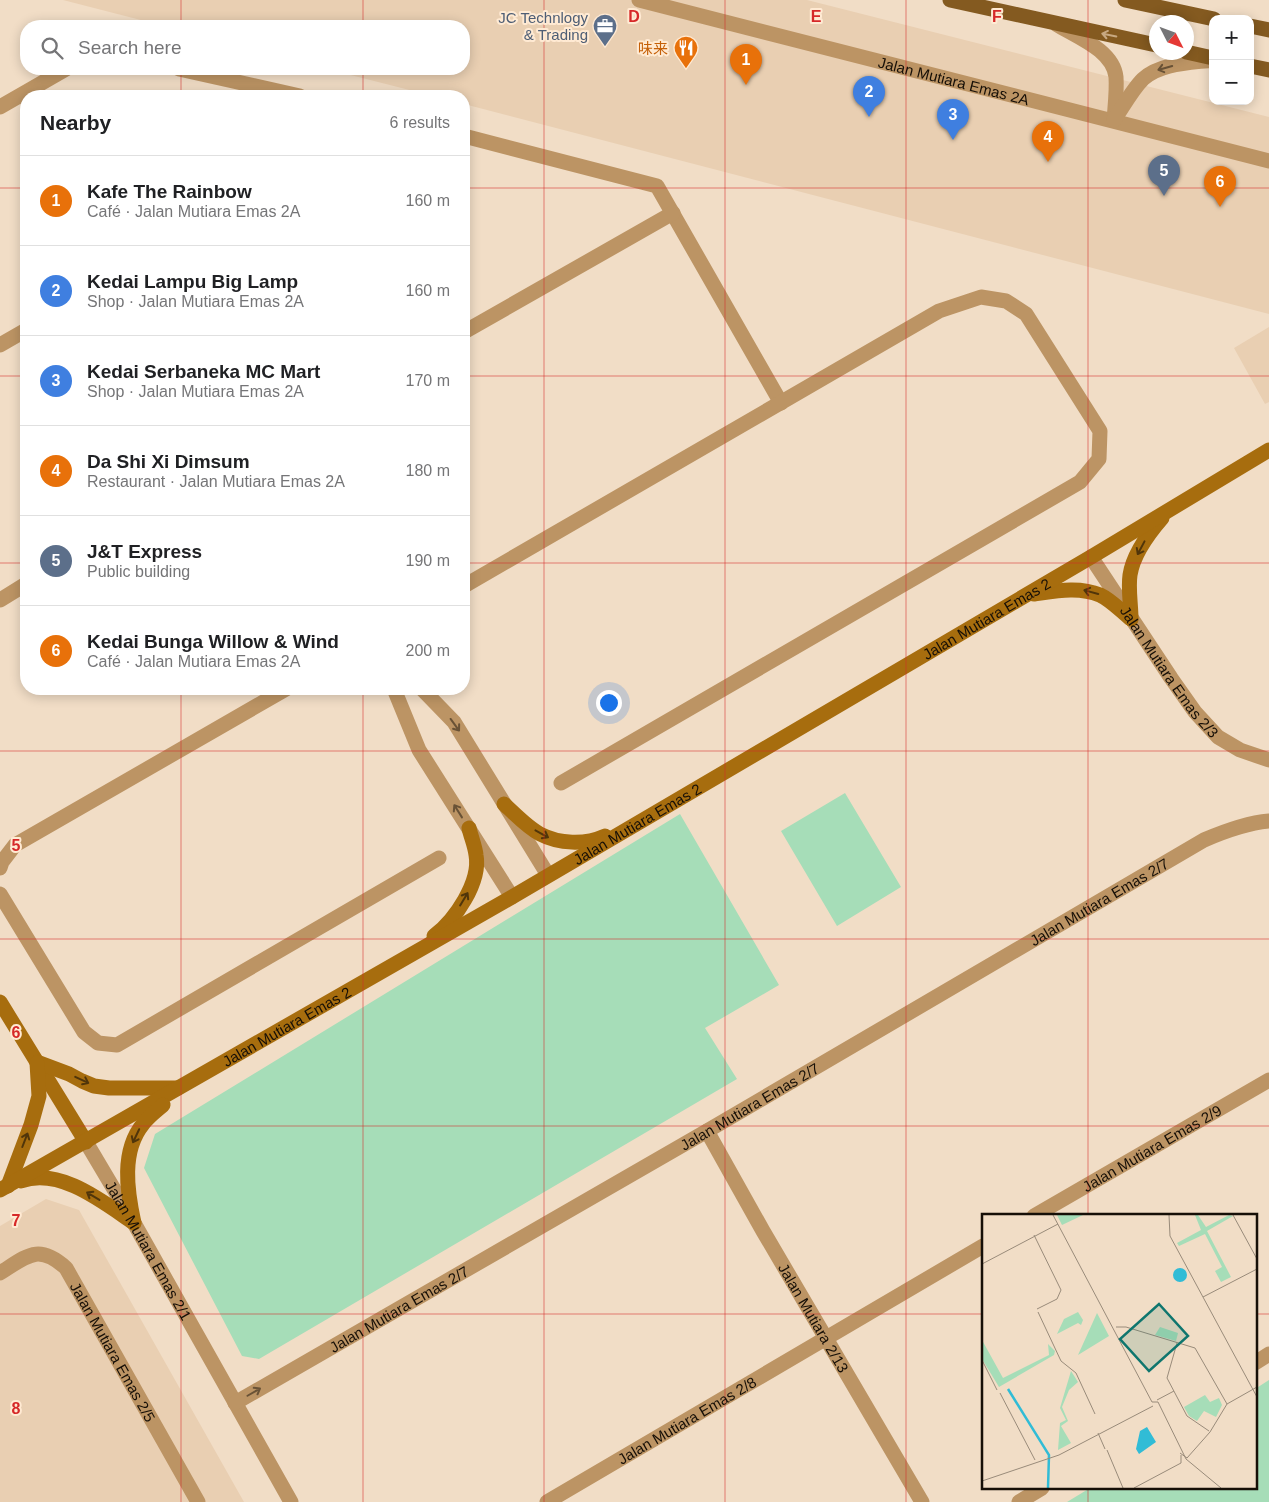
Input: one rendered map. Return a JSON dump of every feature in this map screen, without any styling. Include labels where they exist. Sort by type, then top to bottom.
[{"type":"main road","points":[[950,0],[1149,44]]},
{"type":"main road","points":[[1125,0],[1209,18]]},
{"type":"main road","points":[[1254,27],[1269,30]]},
{"type":"main road","points":[[1194,54],[1209,58]]},
{"type":"main road","points":[[1254,67],[1269,70]]},
{"type":"street","name":"Jalan Mutiara Emas 2A","points":[[639,0],[1269,161]]},
{"type":"street","points":[[1054,23],[1100,50],[1108,58],[1114,68],[1116,77],[1114,120]]},
{"type":"street","points":[[1114,120],[1142,80],[1151,73],[1160,68],[1209,60]]},
{"type":"street","points":[[30,90],[56,75]]},
{"type":"street","points":[[206,75],[273,90]]},
{"type":"street","points":[[0,107],[20,95]]},
{"type":"street","points":[[470,138],[657,186],[780,403]]},
{"type":"street","points":[[470,329],[673,213]]},
{"type":"street","points":[[470,583],[939,311],[981,298],[1006,301],[1026,314],[1100,431],[1099,459],[1080,482],[561,783]]},
{"type":"street","points":[[0,345],[20,333]]},
{"type":"street","name":"Jalan Mutiara Emas 2","points":[[4,1188],[512,897],[1025,596],[1269,450]]},
{"type":"street","points":[[1131,618],[1130,575],[1140,549],[1152,529],[1170,509]]},
{"type":"street","name":"Jalan Mutiara Emas 2/3","points":[[1091,557],[1190,705],[1218,737],[1240,750],[1269,760]]},
{"type":"street","points":[[0,600],[20,588]]},
{"type":"street","points":[[1025,596],[1056,590],[1081,590],[1100,595],[1131,618]]},
{"type":"street","points":[[0,868],[2,862],[15,845],[276,695]]},
{"type":"street","points":[[396,695],[419,750],[512,897]]},
{"type":"street","points":[[428,695],[454,722],[548,875]]},
{"type":"street","points":[[504,804],[538,833],[553,840],[575,842],[596,840],[642,821]]},
{"type":"street","name":"Jalan Mutiara Emas 2/7","points":[[234,1403],[708,1131],[1204,840],[1226,830],[1269,821]]},
{"type":"street","points":[[405,958],[441,931],[454,915],[475,878],[476,856],[468,828]]},
{"type":"street","points":[[0,894],[84,1032],[98,1043],[117,1045],[439,858]]},
{"type":"street","name":"Jalan Mutiara Emas 2/1","points":[[0,1002],[134,1223],[291,1502]]},
{"type":"street","points":[[4,1188],[29,1131],[39,1096],[37,1062],[94,1086],[109,1088],[180,1088]]},
{"type":"street","name":"Jalan Mutiara Emas 2/9","points":[[1037,1214],[1269,1080]]},
{"type":"street","points":[[134,1223],[128,1198],[128,1160],[131,1148],[142,1124],[180,1088]]},
{"type":"street","name":"Jalan Mutiara 2/13","points":[[708,1131],[922,1502]]},
{"type":"street","points":[[4,1188],[27,1179],[61,1181],[94,1196],[134,1223]]},
{"type":"street","points":[[826,1336],[982,1247]]},
{"type":"street","name":"Jalan Mutiara Emas 2/5","points":[[0,1273],[30,1254],[48,1255],[66,1268],[198,1502]]},
{"type":"street","name":"Jalan Mutiara Emas 2/8","points":[[546,1502],[826,1336]]},
{"type":"street","points":[[1256,1361],[1269,1354]]},
{"type":"street","points":[[1019,1502],[1039,1490]]},
{"type":"shaded area","points":[[63,0],[807,0],[1209,102],[1209,105],[1222,105],[1269,117],[1269,314],[470,106],[470,90],[409,90],[351,75],[470,75],[470,20],[141,20]]},
{"type":"shaded area","points":[[1269,327],[1269,402],[1265,404],[1234,348]]},
{"type":"shaded area","points":[[46,1199],[79,1210],[244,1502],[0,1502],[0,1226]]},
{"type":"green space","points":[[845,793],[901,887],[837,926],[781,831]]},
{"type":"green space","points":[[680,814],[779,985],[705,1028],[737,1079],[259,1359],[242,1356],[144,1168],[155,1134]]},
{"type":"green space","points":[[1269,1380],[1269,1502],[1067,1502],[1087,1490],[1256,1490],[1256,1388]]},
{"type":"place","name":"JC Technlogy & Trading","points":[[605,47]]},
{"type":"place","name":"味来","points":[[686,69]]},
{"type":"place","name":"Kafe The Rainbow","points":[[746,85]]},
{"type":"place","name":"Kedai Lampu Big Lamp","points":[[869,117]]},
{"type":"place","name":"Kedai Serbaneka MC Mart","points":[[953,140]]},
{"type":"place","name":"Da Shi Xi Dimsum","points":[[1048,162]]},
{"type":"place","name":"J&T Express","points":[[1164,196]]},
{"type":"place","name":"Kedai Bunga Willow & Wind","points":[[1220,207]]}]
